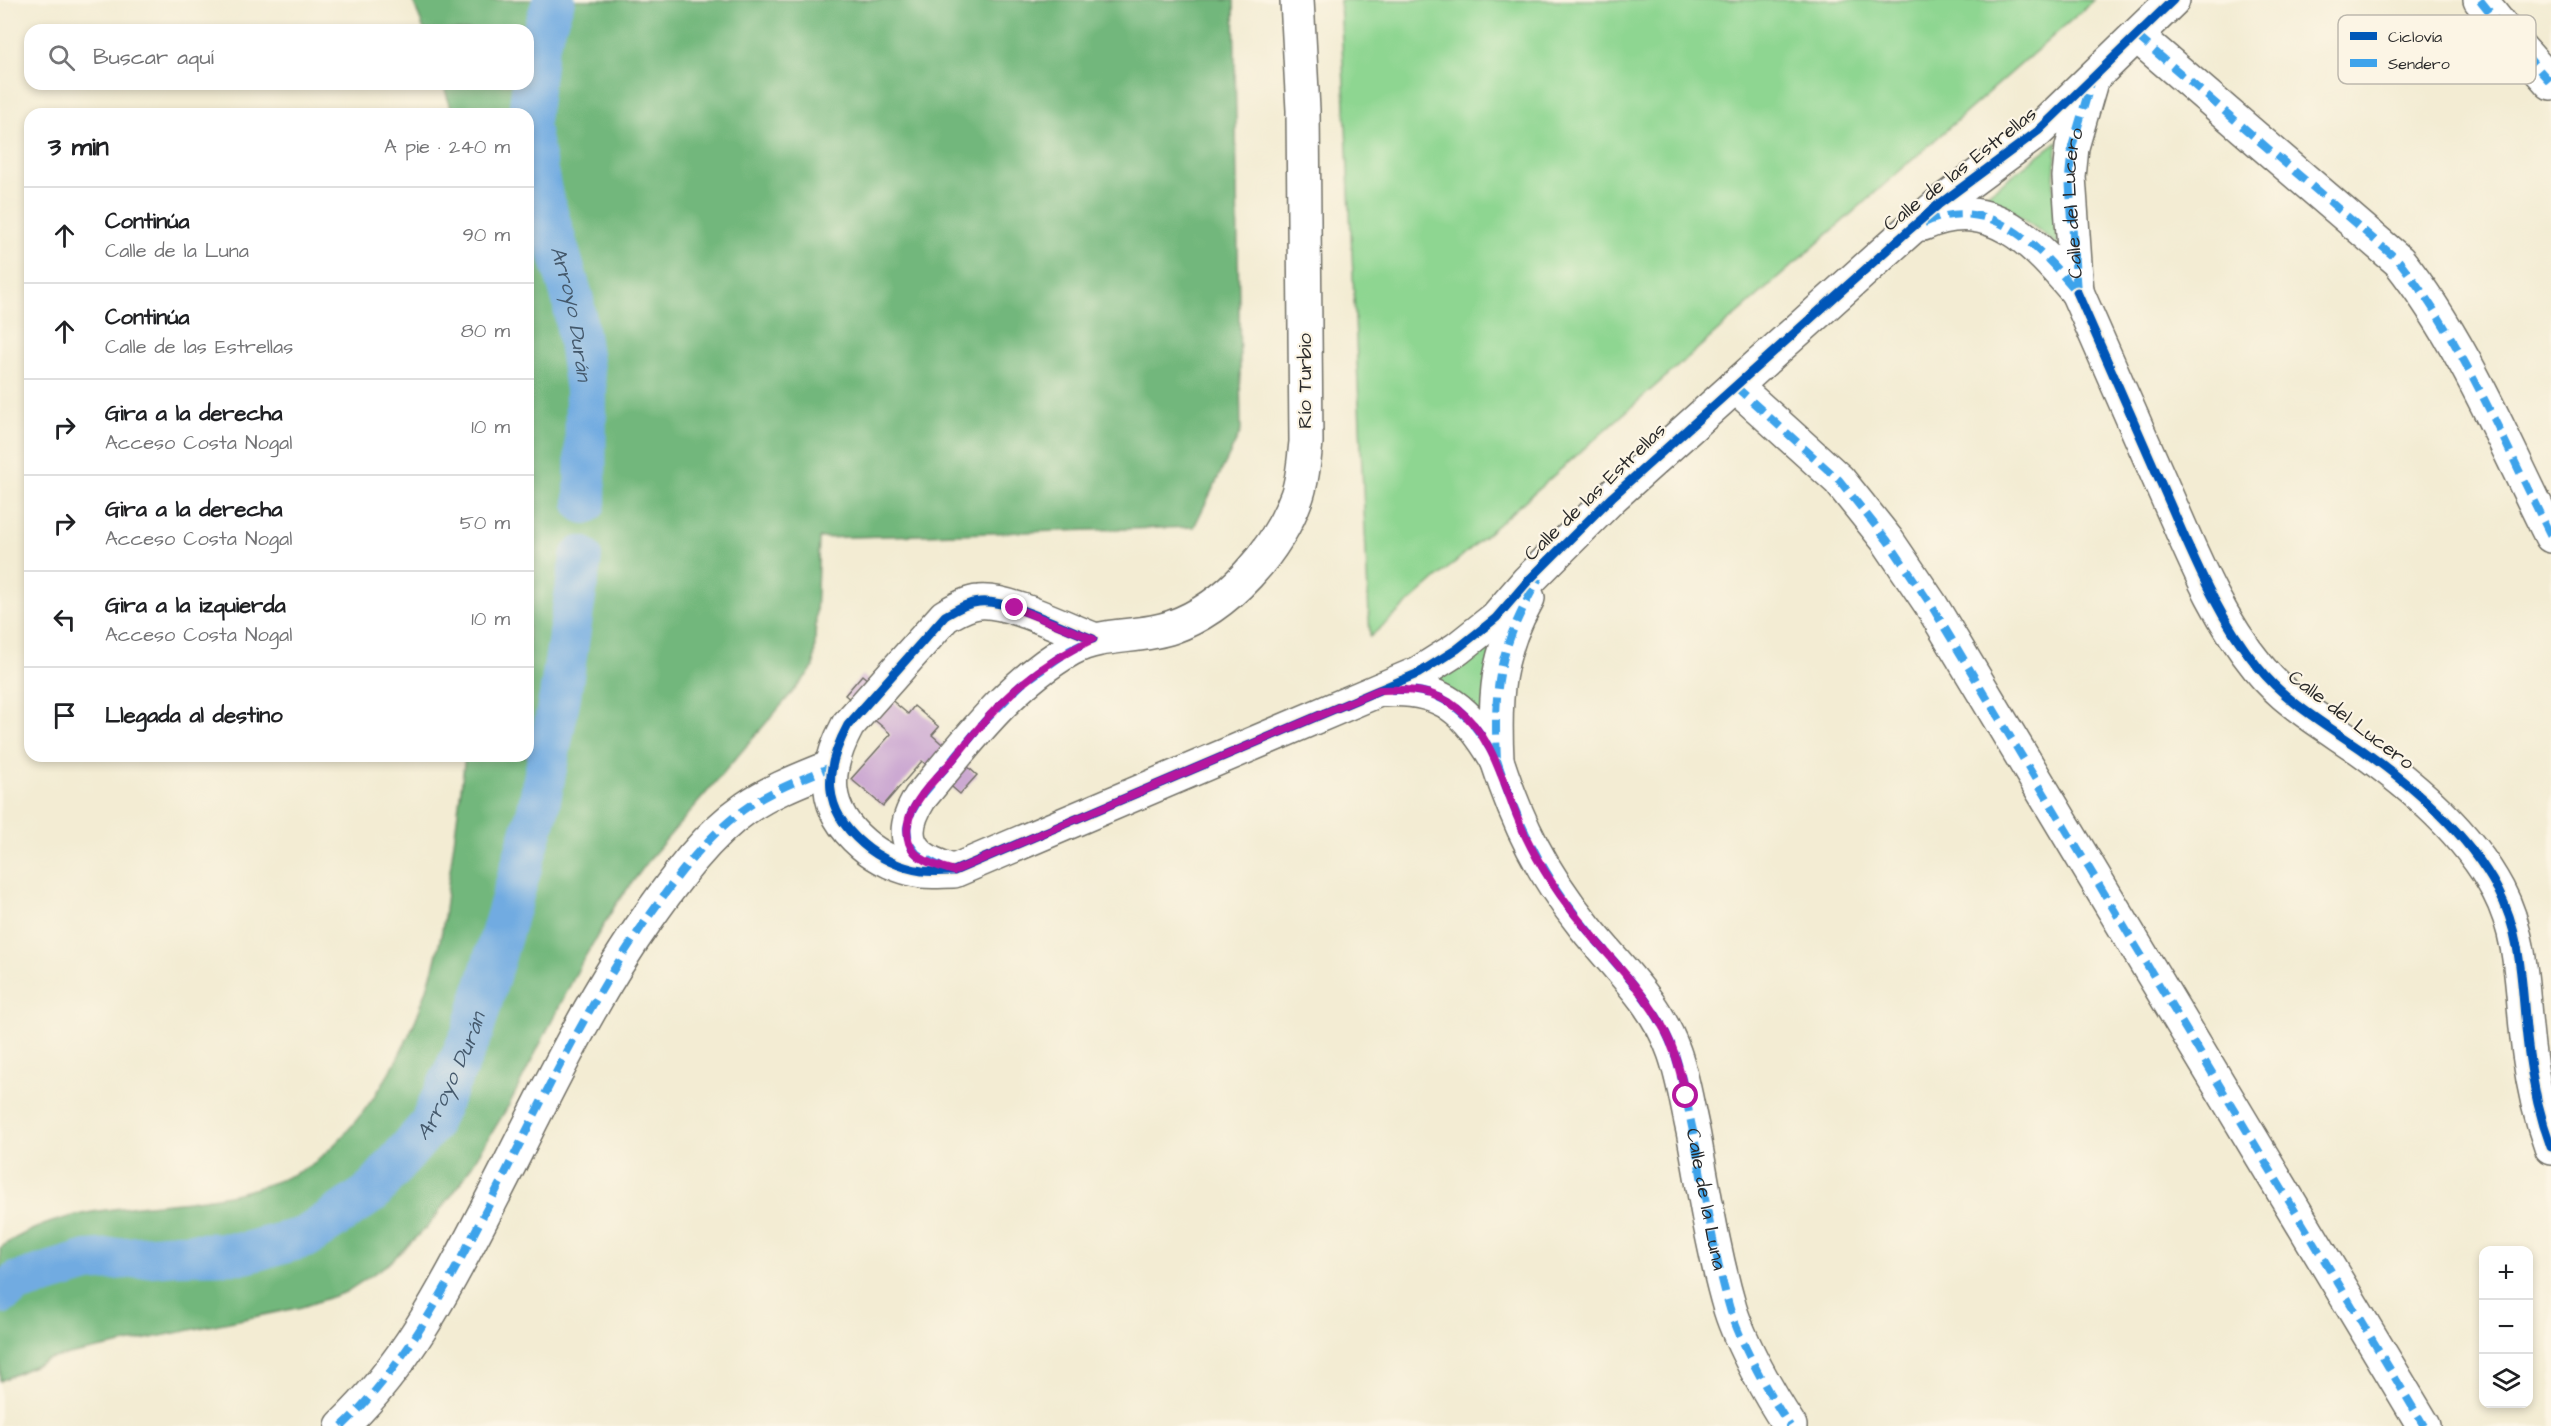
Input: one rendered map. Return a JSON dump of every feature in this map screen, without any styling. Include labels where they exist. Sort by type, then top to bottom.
[{"type":"street","name":"Río Turbio","points":[[1093,639],[1146,633],[1171,627],[1221,599],[1265,552],[1283,525],[1297,496],[1306,442],[1303,110],[1297,0]]},
{"type":"street","name":"Calle de las Estrellas","points":[[954,871],[1419,673],[1457,649],[1496,618],[1551,556],[1612,497],[1938,205],[2038,131],[2173,0]]},
{"type":"street","points":[[2480,0],[2492,15]]},
{"type":"street","points":[[2137,36],[2399,261],[2447,327],[2551,536]]},
{"type":"street","points":[[2536,66],[2551,83]]},
{"type":"street","name":"Calle del Lucero","points":[[2091,80],[2072,147],[2069,177],[2069,206],[2077,292],[2203,579],[2236,638],[2258,668],[2282,693],[2396,775],[2429,804],[2461,837],[2497,889],[2511,917],[2519,949],[2529,1054],[2536,1095],[2551,1148]]},
{"type":"street","name":"Calle del Lucero","points":[[1908,231],[1952,213],[1969,214],[2003,224],[2036,248],[2077,292]]},
{"type":"street","points":[[1735,386],[1839,480],[1887,540],[1931,605],[2424,1426]]},
{"type":"street","name":"Calle de la Luna","points":[[1497,760],[1495,715],[1499,667],[1521,610],[1551,556]]},
{"type":"street","points":[[954,871],[922,871],[894,864],[870,850],[850,833],[836,813],[830,790],[831,766],[838,743],[849,725],[929,633],[945,616],[963,606],[980,602],[1015,608],[1093,639]]},
{"type":"street","points":[[954,871],[932,864],[917,854],[909,843],[907,828],[911,813],[920,798],[984,722],[1022,684],[1070,650],[1093,639]]},
{"type":"street","name":"Calle de la Luna","points":[[1379,690],[1404,689],[1439,696],[1457,708],[1472,723],[1497,760],[1525,836],[1550,880],[1654,1013],[1674,1050],[1686,1096],[1718,1261],[1731,1311],[1753,1360],[1790,1426]]},
{"type":"street","points":[[342,1426],[385,1378],[421,1329],[458,1263],[592,1002],[665,894],[706,843],[745,809],[786,785],[831,766]]},
{"type":"green space","points":[[413,0],[1234,0],[1241,431],[1194,527],[819,538],[814,667],[653,855],[616,904],[583,960],[509,1105],[461,1183],[428,1226],[388,1264],[346,1292],[302,1307],[49,1359],[0,1381],[0,1248],[25,1233],[52,1222],[80,1215],[223,1196],[273,1182],[299,1172],[319,1159],[363,1112],[398,1057],[424,998],[434,967],[444,922],[464,762],[534,762],[534,108],[451,108],[445,90],[534,90],[534,24],[422,24]]},
{"type":"green space","points":[[1340,0],[2094,0],[1370,637]]},
{"type":"green space","points":[[2058,141],[2054,194],[2059,247],[2023,219],[1982,198]]},
{"type":"green space","points":[[1496,638],[1484,726],[1435,679]]},
{"type":"building","points":[[862,675],[908,714],[914,706],[939,727],[932,735],[977,775],[960,794],[922,761],[883,806],[851,779],[891,734],[845,695]]},
{"type":"waterway","name":"Arroyo Durán","points":[[534,73],[537,49],[554,0]]},
{"type":"waterway","name":"Arroyo Durán","points":[[530,108],[532,90]]},
{"type":"waterway","name":"Arroyo Durán","points":[[534,157],[542,196],[573,300],[586,390],[585,503]]},
{"type":"waterway","name":"Arroyo Durán","points":[[0,1294],[18,1282],[87,1261],[177,1254],[245,1253],[306,1237],[371,1193],[429,1126],[472,1034],[538,810],[560,696],[581,557]]},
{"type":"marked path","points":[[2480,0],[2492,15]]},
{"type":"marked path","points":[[2137,36],[2399,261],[2444,325],[2482,394],[2551,536]]},
{"type":"marked path","points":[[2536,66],[2551,83]]},
{"type":"marked path","points":[[1924,223],[1948,215],[1970,215],[1991,219],[2028,242],[2062,274],[2077,292],[2069,177],[2072,147],[2091,83]]},
{"type":"marked path","points":[[1735,386],[1839,480],[1887,540],[1931,605],[2424,1426]]},
{"type":"marked path","points":[[1391,690],[1427,693],[1455,707],[1467,717],[1497,760],[1496,708],[1502,665],[1515,625],[1539,578]]},
{"type":"marked path","points":[[941,867],[917,854],[909,843],[907,828],[911,813],[920,798],[984,722],[1022,684],[1070,650],[1093,639]]},
{"type":"marked path","points":[[1497,760],[1523,827],[1544,868],[1585,927],[1647,1001],[1667,1034],[1682,1081],[1714,1243],[1730,1309],[1756,1369],[1790,1426]]},
{"type":"marked path","points":[[342,1426],[385,1379],[404,1354],[438,1300],[581,1025],[625,951],[670,887],[705,844],[746,808],[777,790],[831,767]]},
{"type":"cycle path","points":[[1093,639],[1020,609],[991,602],[970,604],[945,616],[848,725],[840,742],[834,758],[831,789],[840,817],[850,831],[869,849],[898,865],[922,871],[954,871],[1419,673],[1457,649],[1496,618],[1527,582],[1612,497],[1938,205],[2038,131],[2173,0]]},
{"type":"cycle path","points":[[2077,292],[2196,564],[2243,648],[2269,680],[2293,702],[2381,764],[2438,812],[2471,849],[2498,890],[2507,909],[2518,950],[2533,1077],[2540,1113],[2551,1147]]},
{"type":"route","points":[[1015,608],[1093,639],[1070,650],[1022,684],[984,722],[920,798],[911,813],[907,828],[909,843],[917,854],[932,864],[954,871],[1379,690],[1404,689],[1439,696],[1457,708],[1485,739],[1497,760],[1525,836],[1550,880],[1654,1013],[1674,1050],[1686,1096]]}]
